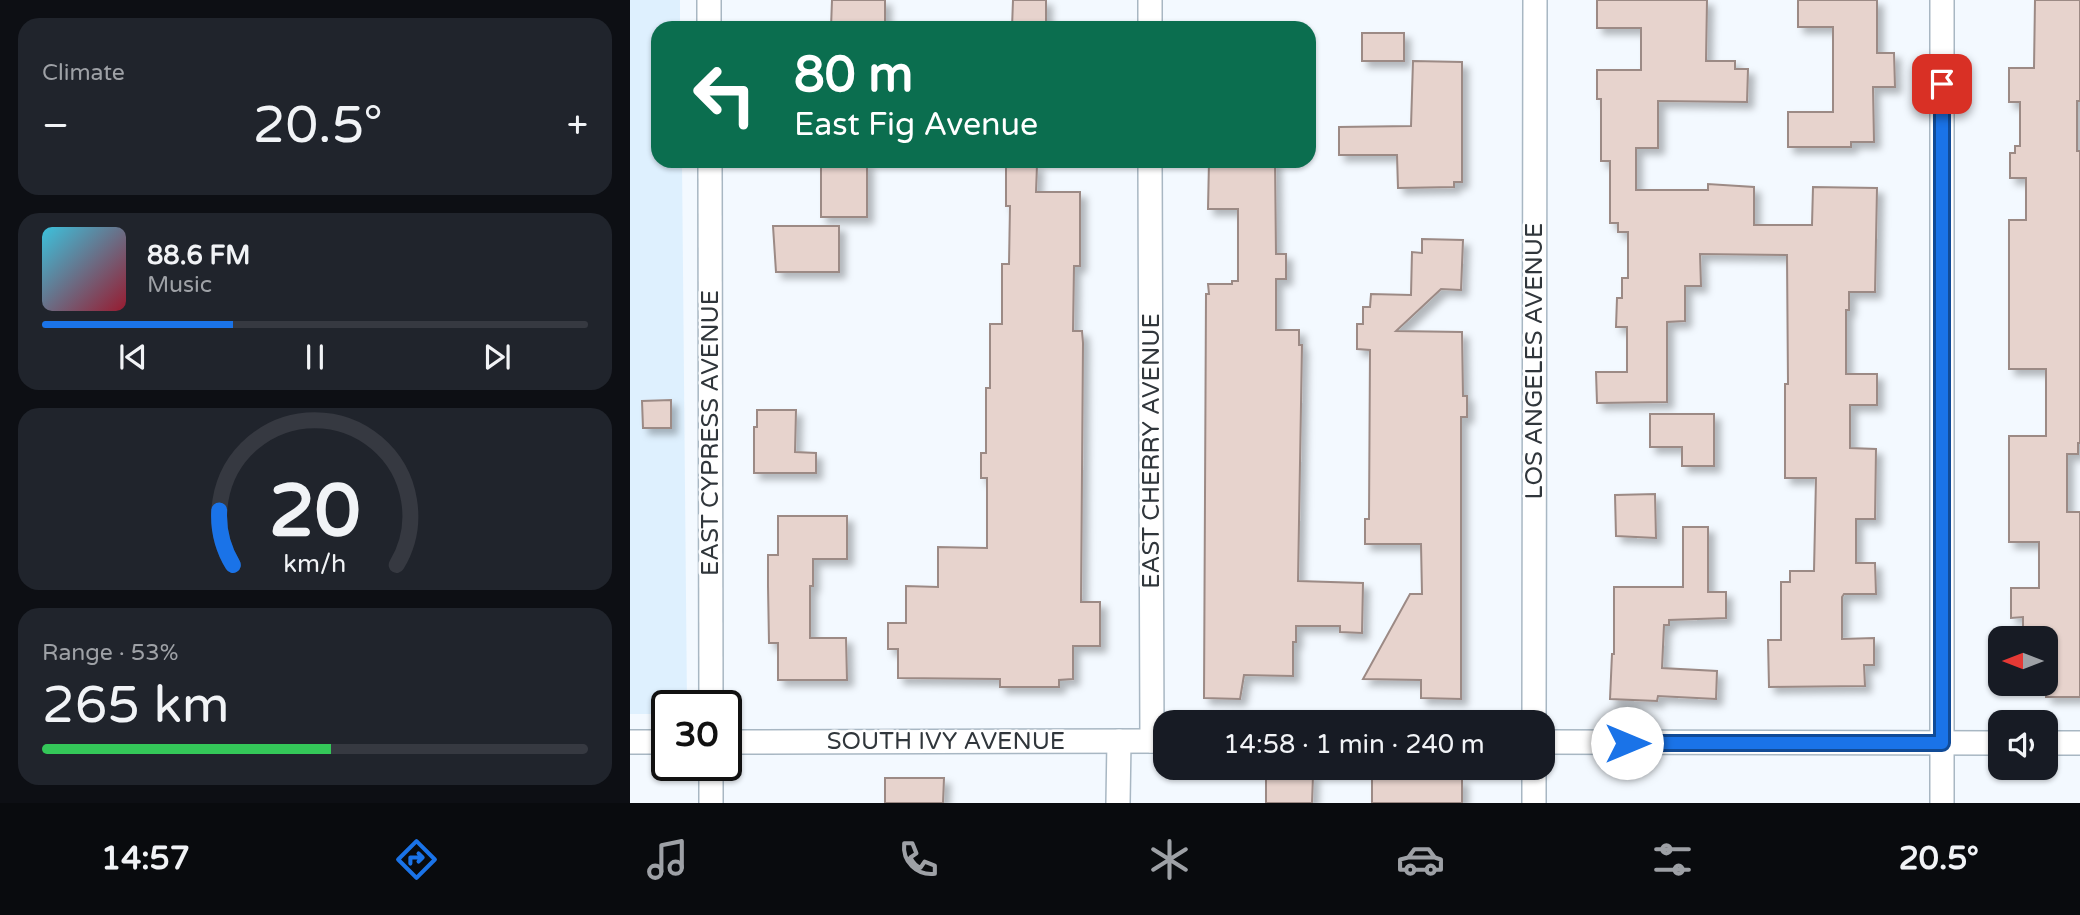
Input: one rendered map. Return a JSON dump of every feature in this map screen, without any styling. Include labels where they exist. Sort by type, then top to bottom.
[{"type":"street","points":[[709,0],[709,21]]},
{"type":"street","points":[[1150,0],[1150,21]]},
{"type":"street","name":"LOS ANGELES AVENUE","points":[[1534,710],[1535,0]]},
{"type":"street","points":[[1942,0],[1942,803]]},
{"type":"street","name":"EAST CYPRESS AVENUE","points":[[710,168],[711,690]]},
{"type":"street","name":"EAST CHERRY AVENUE","points":[[1150,168],[1159,710]]},
{"type":"street","points":[[1118,803],[1119,741]]},
{"type":"street","name":"SOUTH IVY AVENUE","points":[[742,742],[1153,741]]},
{"type":"street","points":[[630,742],[651,742]]},
{"type":"street","points":[[1555,743],[1988,743]]},
{"type":"street","points":[[2058,743],[2080,743]]},
{"type":"street","points":[[1534,780],[1534,803]]},
{"type":"street","points":[[711,781],[711,803]]},
{"type":"shaded area","points":[[630,0],[680,0],[680,21],[651,21],[651,168],[682,168],[687,690],[651,690],[651,714],[630,714]]},
{"type":"building","points":[[832,0],[885,0],[885,21],[831,21]]},
{"type":"building","points":[[1013,0],[1046,0],[1046,21],[1012,21]]},
{"type":"building","points":[[1597,0],[1707,0],[1706,61],[1735,61],[1735,69],[1748,69],[1747,102],[1658,101],[1658,148],[1636,148],[1636,190],[1708,190],[1708,184],[1754,187],[1754,225],[1812,225],[1813,187],[1877,188],[1875,292],[1849,292],[1849,310],[1846,310],[1846,374],[1877,374],[1877,405],[1850,405],[1850,448],[1876,449],[1875,519],[1856,519],[1856,563],[1875,563],[1876,594],[1844,594],[1842,597],[1842,639],[1874,638],[1874,665],[1864,665],[1865,686],[1769,687],[1768,640],[1781,640],[1781,582],[1790,582],[1790,571],[1814,571],[1816,478],[1785,478],[1785,384],[1788,384],[1787,255],[1700,254],[1701,286],[1685,286],[1685,321],[1667,322],[1667,402],[1597,403],[1596,372],[1627,372],[1627,327],[1616,327],[1617,298],[1622,298],[1622,278],[1628,278],[1628,232],[1618,232],[1618,223],[1610,223],[1610,161],[1601,161],[1601,99],[1597,99],[1597,70],[1641,70],[1641,28],[1597,28]]},
{"type":"building","points":[[1798,0],[1877,0],[1877,53],[1894,53],[1895,87],[1873,87],[1874,142],[1851,142],[1851,147],[1788,147],[1788,112],[1833,112],[1833,27],[1798,27]]},
{"type":"building","points":[[2035,0],[2080,0],[2077,151],[2080,151],[2080,443],[2078,454],[2067,454],[2067,512],[2080,512],[2080,697],[2046,697],[2058,696],[2058,626],[2023,626],[2023,617],[2011,618],[2011,588],[2039,588],[2039,542],[2009,542],[2009,436],[2046,436],[2046,369],[2009,369],[2009,220],[2026,220],[2026,178],[2010,178],[2010,153],[2015,153],[2015,146],[2020,146],[2020,102],[2009,102],[2009,68],[2034,68]]},
{"type":"building","points":[[1362,33],[1404,33],[1404,61],[1362,61]]},
{"type":"building","points":[[1413,61],[1462,62],[1462,182],[1454,182],[1454,187],[1398,188],[1397,155],[1339,155],[1339,127],[1411,126]]},
{"type":"building","points":[[821,168],[867,168],[867,217],[821,217]]},
{"type":"building","points":[[1006,168],[1037,168],[1036,192],[1080,192],[1080,266],[1074,266],[1073,331],[1082,331],[1083,343],[1081,602],[1100,602],[1100,646],[1073,646],[1073,679],[1059,680],[1059,687],[1000,687],[1000,679],[898,678],[898,649],[888,649],[888,623],[906,623],[906,586],[938,587],[938,547],[987,548],[987,478],[981,478],[981,453],[986,453],[990,324],[1002,324],[1002,264],[1009,264],[1010,206],[1006,206]]},
{"type":"building","points":[[1209,168],[1275,168],[1276,254],[1286,254],[1286,279],[1276,279],[1276,330],[1299,330],[1299,345],[1302,345],[1298,581],[1363,583],[1362,633],[1340,632],[1340,626],[1296,626],[1293,676],[1244,675],[1240,699],[1204,698],[1206,294],[1209,294],[1208,284],[1232,284],[1232,281],[1238,281],[1238,209],[1208,209]]},
{"type":"building","points":[[773,226],[839,226],[839,272],[776,272]]},
{"type":"building","points":[[1422,239],[1463,240],[1461,290],[1441,289],[1396,331],[1462,332],[1463,396],[1467,396],[1467,417],[1461,417],[1461,699],[1421,698],[1421,680],[1363,679],[1410,594],[1422,594],[1421,544],[1365,544],[1365,519],[1369,519],[1370,350],[1357,349],[1357,324],[1363,324],[1363,307],[1370,307],[1371,294],[1411,295],[1412,252],[1422,253]]},
{"type":"building","points":[[671,400],[671,428],[643,428],[642,401]]},
{"type":"building","points":[[757,410],[796,410],[795,452],[816,453],[816,473],[754,473],[754,427],[757,427]]},
{"type":"building","points":[[1650,414],[1714,414],[1714,466],[1682,466],[1682,447],[1650,447]]},
{"type":"building","points":[[1655,494],[1656,538],[1616,536],[1615,495]]},
{"type":"building","points":[[778,516],[847,516],[847,559],[813,559],[810,638],[846,638],[847,680],[778,680],[778,643],[769,643],[768,555],[778,555]]},
{"type":"building","points":[[1683,527],[1708,527],[1708,592],[1726,592],[1726,618],[1669,620],[1669,625],[1664,625],[1662,668],[1717,671],[1716,699],[1658,696],[1657,701],[1610,699],[1614,654],[1614,587],[1683,587]]},
{"type":"building","points":[[885,778],[944,778],[943,803],[885,803]]},
{"type":"building","points":[[1266,780],[1313,780],[1312,803],[1266,803]]},
{"type":"building","points":[[1372,780],[1462,780],[1462,803],[1372,803]]},
{"type":"route","points":[[1627,743],[1942,743],[1942,84]]}]
